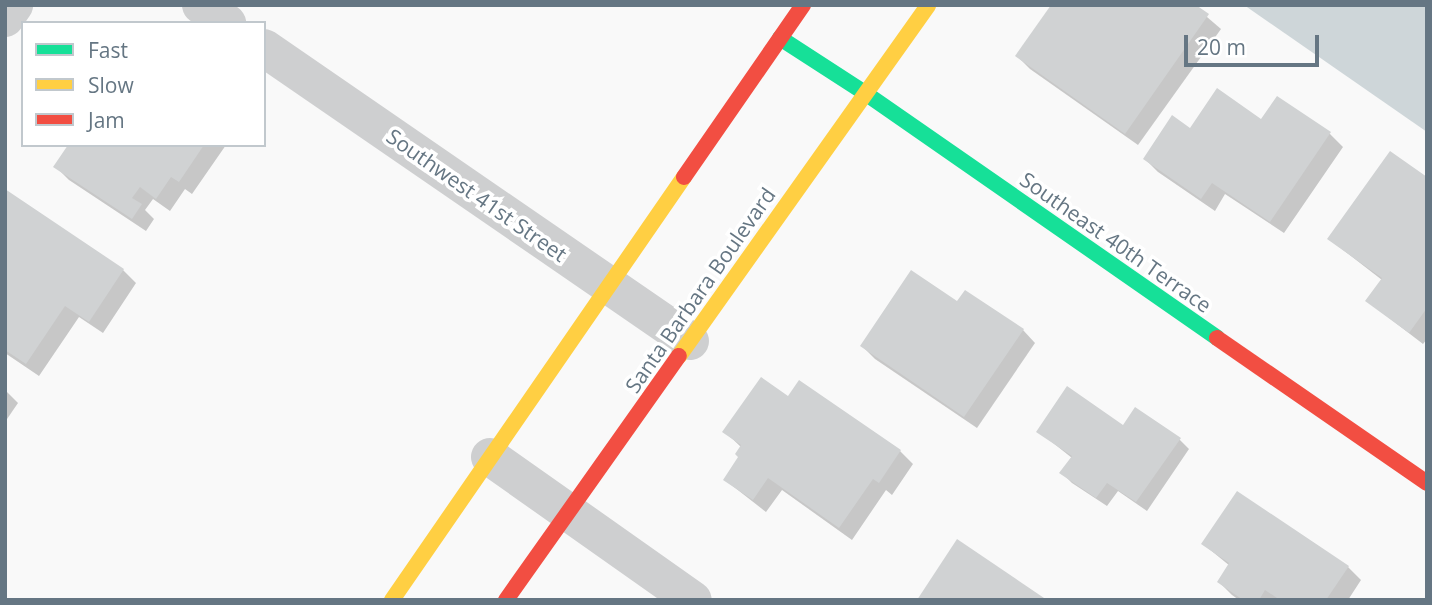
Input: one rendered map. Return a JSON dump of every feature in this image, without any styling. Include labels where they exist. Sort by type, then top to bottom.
[{"type":"main road","points":[[392,600],[803,5]]},
{"type":"main road","name":"Santa Barbara Boulevard","points":[[506,600],[928,5]]},
{"type":"main road","name":"Southeast 40th Terrace","points":[[780,38],[866,93],[1427,483]]},
{"type":"street","points":[[5,18],[14,5]]},
{"type":"street","points":[[201,5],[224,21]]},
{"type":"street","name":"Southwest 41st Street","points":[[266,49],[690,341]]},
{"type":"street","points":[[490,457],[693,600]]},
{"type":"shaded area","points":[[1244,5],[1427,5],[1427,132]]},
{"type":"building","points":[[1051,5],[1196,5],[1209,14],[1125,134],[1015,56]]},
{"type":"building","points":[[1217,88],[1261,119],[1277,96],[1331,132],[1270,222],[1212,183],[1201,199],[1143,159],[1172,115],[1190,128]]},
{"type":"building","points":[[67,147],[203,147],[179,182],[171,177],[156,199],[140,187],[132,198],[142,204],[132,219],[53,167]]},
{"type":"building","points":[[1390,151],[1427,177],[1427,308],[1409,333],[1365,301],[1382,278],[1327,239]]},
{"type":"building","points":[[5,189],[124,269],[89,322],[65,306],[26,364],[5,350]]},
{"type":"building","points":[[911,270],[957,301],[965,290],[1024,329],[964,417],[860,346]]},
{"type":"building","points":[[761,377],[788,396],[799,380],[901,450],[879,483],[873,479],[839,528],[768,478],[753,500],[723,480],[738,457],[735,454],[741,445],[722,432]]},
{"type":"building","points":[[1067,386],[1123,425],[1135,407],[1181,438],[1136,502],[1107,483],[1096,498],[1059,473],[1072,456],[1036,432]]},
{"type":"building","points":[[1237,491],[1349,566],[1326,600],[1280,600],[1265,590],[1259,600],[1243,600],[1217,582],[1229,563],[1201,544]]},
{"type":"building","points":[[957,539],[1047,600],[917,600]]},
{"type":"traffic: fast","points":[[780,38],[865,93],[1217,338]]},
{"type":"traffic: slow","points":[[679,356],[928,5]]},
{"type":"traffic: slow","points":[[392,600],[684,177]]},
{"type":"traffic: jam","points":[[684,177],[803,5]]},
{"type":"traffic: jam","points":[[1217,338],[1427,483]]},
{"type":"traffic: jam","points":[[506,600],[679,356]]}]
